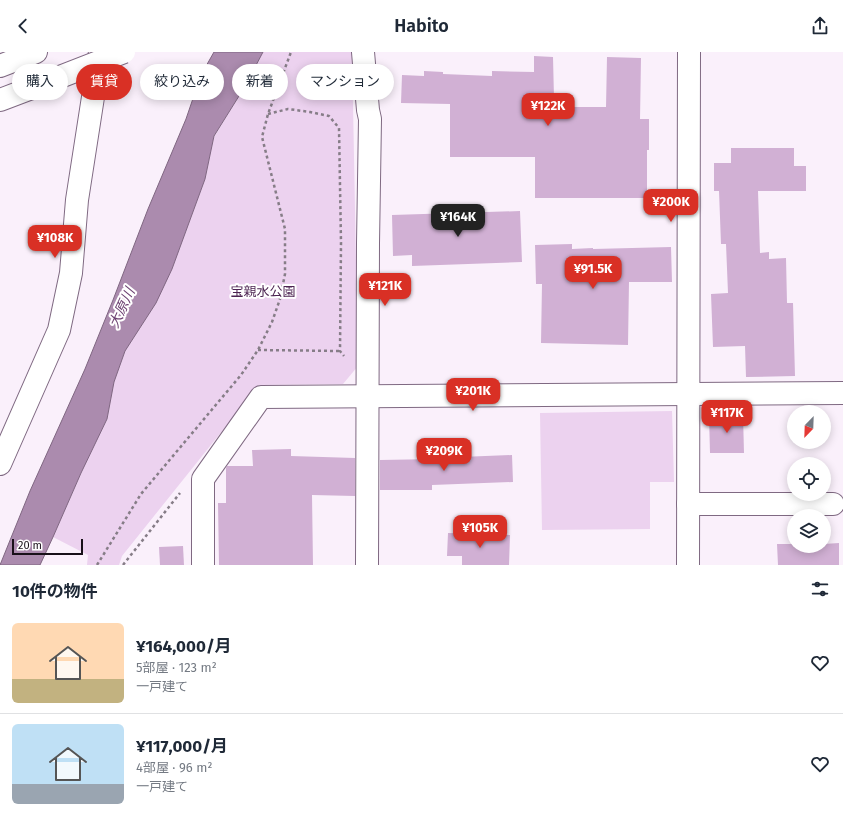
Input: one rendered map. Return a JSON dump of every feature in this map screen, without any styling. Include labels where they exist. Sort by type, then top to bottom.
[{"type":"main road","points":[[0,464],[59,330],[71,273],[76,200],[100,52]]},
{"type":"main road","points":[[0,100],[124,52]]},
{"type":"main road","points":[[364,52],[370,119],[367,565]]},
{"type":"main road","points":[[688,565],[689,52]]},
{"type":"main road","points":[[203,565],[204,480],[261,397],[843,393]]},
{"type":"main road","points":[[688,504],[833,504]]},
{"type":"path","points":[[97,565],[141,494],[240,376],[258,350],[272,322],[280,299],[285,274],[285,229],[262,138],[268,114],[291,52]]},
{"type":"path","points":[[268,114],[288,109],[310,112],[329,116],[339,128],[341,243],[340,351],[344,357]]},
{"type":"path","points":[[258,350],[340,351]]},
{"type":"path","points":[[123,565],[181,492]]},
{"type":"green space","name":"宝親水公園","points":[[263,52],[352,52],[352,64],[296,64],[296,100],[353,100],[358,366],[343,384],[259,385],[122,556],[119,565],[87,565],[88,555],[53,537],[107,419],[114,382],[125,351],[151,311],[172,269],[205,179],[214,137],[237,100],[288,100],[288,64],[257,64]]},
{"type":"green space","points":[[672,411],[674,482],[650,482],[650,529],[542,530],[540,413]]},
{"type":"water","name":"大原川","points":[[214,52],[263,52],[257,64],[232,64],[232,100],[236,100],[214,136],[205,179],[172,269],[156,303],[125,351],[114,382],[107,419],[40,565],[0,565],[30,491],[85,369],[192,100],[224,100],[224,64],[207,64]]},
{"type":"building","points":[[534,56],[553,57],[554,98],[561,98],[561,107],[606,107],[607,57],[641,58],[640,119],[649,119],[649,150],[647,150],[647,198],[535,198],[535,157],[450,157],[450,104],[401,103],[402,75],[424,76],[424,71],[443,72],[443,74],[492,76],[492,71],[534,72]]},
{"type":"building","points":[[731,148],[794,148],[794,166],[806,166],[806,191],[758,191],[760,253],[769,252],[769,259],[786,258],[787,303],[793,303],[795,376],[746,377],[745,346],[713,347],[711,294],[728,293],[726,244],[721,244],[719,191],[714,191],[714,163],[731,163]]},
{"type":"building","points":[[520,211],[522,262],[412,266],[412,255],[393,256],[392,215]]},
{"type":"building","points":[[572,244],[572,249],[671,247],[672,282],[629,282],[628,345],[541,343],[542,284],[536,284],[535,245]]},
{"type":"building","points":[[743,415],[744,453],[710,453],[709,416]]},
{"type":"building","points":[[291,449],[291,456],[355,458],[355,496],[312,495],[313,565],[219,565],[218,503],[226,503],[227,466],[253,466],[252,450]]},
{"type":"building","points":[[512,455],[513,482],[432,485],[432,490],[380,490],[380,460]]},
{"type":"building","points":[[448,533],[510,535],[509,565],[462,565],[462,556],[447,556]]},
{"type":"building","points":[[839,543],[839,565],[778,565],[777,544],[787,544],[787,553],[831,553],[831,544]]},
{"type":"building","points":[[183,546],[184,565],[160,565],[159,547]]}]
